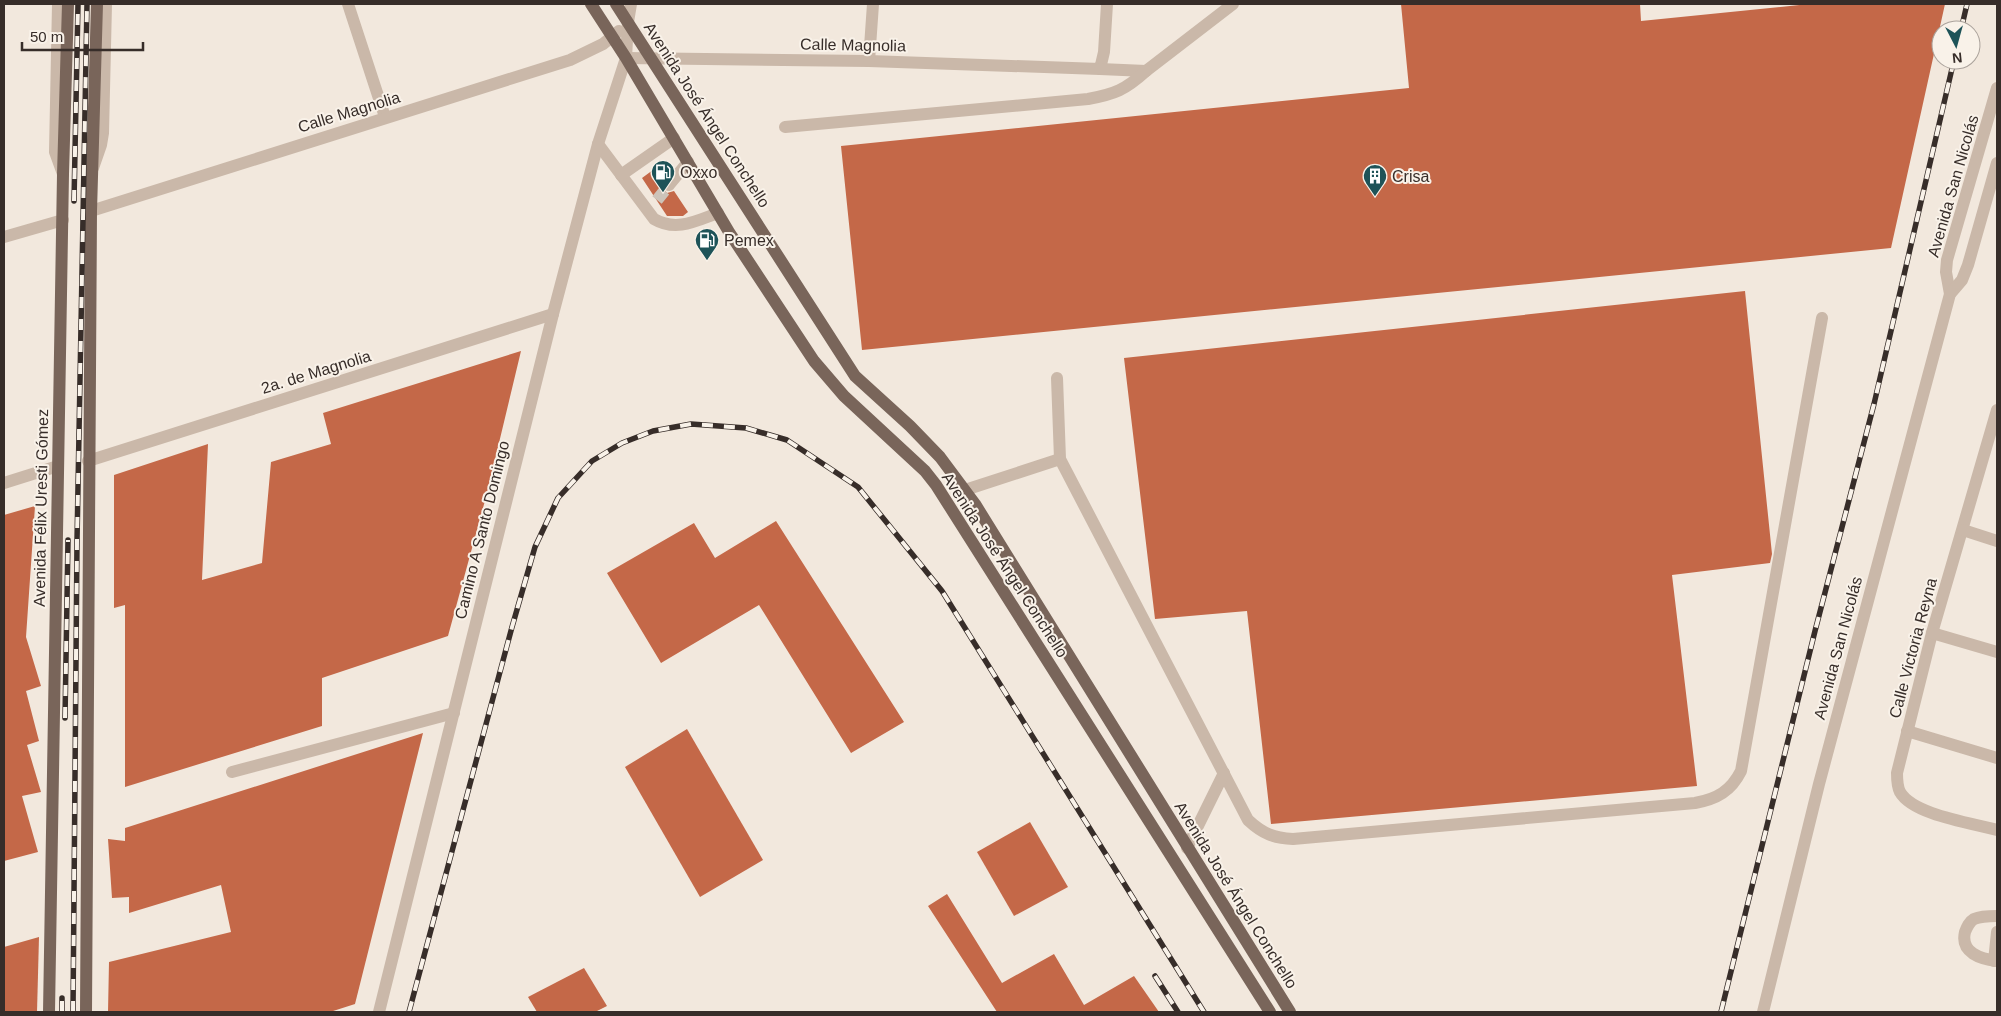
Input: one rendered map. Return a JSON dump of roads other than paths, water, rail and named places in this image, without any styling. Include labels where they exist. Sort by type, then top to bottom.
[{"type":"main road","name":"Avenida Félix Uresti Gómez","points":[[48,1012],[63,174],[68,4]]},
{"type":"main road","points":[[86,1012],[91,173],[97,4]]},
{"type":"main road","name":"Avenida José Ángel Conchello","points":[[591,4],[626,58],[718,213],[826,377],[936,485],[1270,1012]]},
{"type":"main road","name":"Avenida José Ángel Conchello","points":[[616,4],[855,376],[916,432],[940,458],[965,490],[1290,1012]]},
{"type":"street","points":[[58,4],[55,152],[63,174]]},
{"type":"street","points":[[91,173],[101,145],[106,4]]},
{"type":"street","points":[[348,4],[385,118]]},
{"type":"street","name":"Camino A Santo Domingo","points":[[378,1012],[553,314],[598,144],[626,58],[631,4]]},
{"type":"street","points":[[869,61],[873,4]]},
{"type":"street","points":[[1100,69],[1104,52],[1107,4]]},
{"type":"street","points":[[785,127],[1088,99],[1115,94],[1129,87],[1146,71],[1233,4]]},
{"type":"street","name":"Calle Magnolia","points":[[91,211],[570,60],[613,37],[628,22]]},
{"type":"street","name":"Calle Magnolia","points":[[626,58],[651,60],[869,61],[1146,71]]},
{"type":"street","name":"Avenida San Nicolás","points":[[1764,1012],[1819,784],[1950,294],[1946,272],[1947,260],[1997,92]]},
{"type":"street","points":[[621,174],[674,138]]},
{"type":"street","points":[[598,144],[654,219],[672,226],[686,225],[718,213]]},
{"type":"street","points":[[669,185],[688,162]]},
{"type":"street","name":"Avenida San Nicolás","points":[[1950,294],[1962,280],[1968,265],[1997,163]]},
{"type":"street","points":[[648,211],[657,200]]},
{"type":"street","points":[[4,237],[63,220]]},
{"type":"street","name":"2a. de Magnolia","points":[[88,460],[553,314]]},
{"type":"street","points":[[1057,378],[1060,459],[1248,820],[1260,831],[1275,838],[1293,839],[1695,803],[1724,794],[1736,781],[1741,770],[1822,318]]},
{"type":"street","name":"Calle Victoria Reyna","points":[[1997,410],[1994,432],[1932,633],[1897,773],[1899,790],[1904,797],[1920,809],[1997,830]]},
{"type":"street","points":[[965,490],[1060,459]]},
{"type":"street","points":[[4,483],[58,466]]},
{"type":"street","points":[[1963,530],[1997,540]]},
{"type":"street","points":[[1932,633],[1997,652]]},
{"type":"street","points":[[232,772],[454,713]]},
{"type":"street","points":[[1907,731],[1997,758]]},
{"type":"street","points":[[1187,848],[1224,773]]},
{"type":"street","points":[[1997,916],[1975,919],[1969,923],[1964,938],[1970,952],[1977,957],[1996,961],[1997,932]]},
{"type":"tunnel","points":[[657,200],[669,185]]},
{"type":"railway","points":[[74,201],[78,4]]},
{"type":"railway","points":[[73,1012],[77,541],[87,4]]},
{"type":"railway","points":[[1963,20],[1967,4]]},
{"type":"railway","points":[[1721,1012],[1815,631],[1874,404],[1952,70]]},
{"type":"railway","points":[[409,1012],[535,547],[558,498],[592,461],[622,443],[653,431],[691,424],[746,428],[787,440],[858,487],[942,591],[1204,1012]]},
{"type":"railway","points":[[65,718],[68,540]]},
{"type":"railway","points":[[1155,976],[1178,1012]]},
{"type":"railway","points":[[62,998],[62,1012]]},
{"type":"place","name":"Oxxo","points":[[663,193]]},
{"type":"place","name":"Crisa","points":[[1375,197]]},
{"type":"place","name":"Pemex","points":[[707,261]]}]
